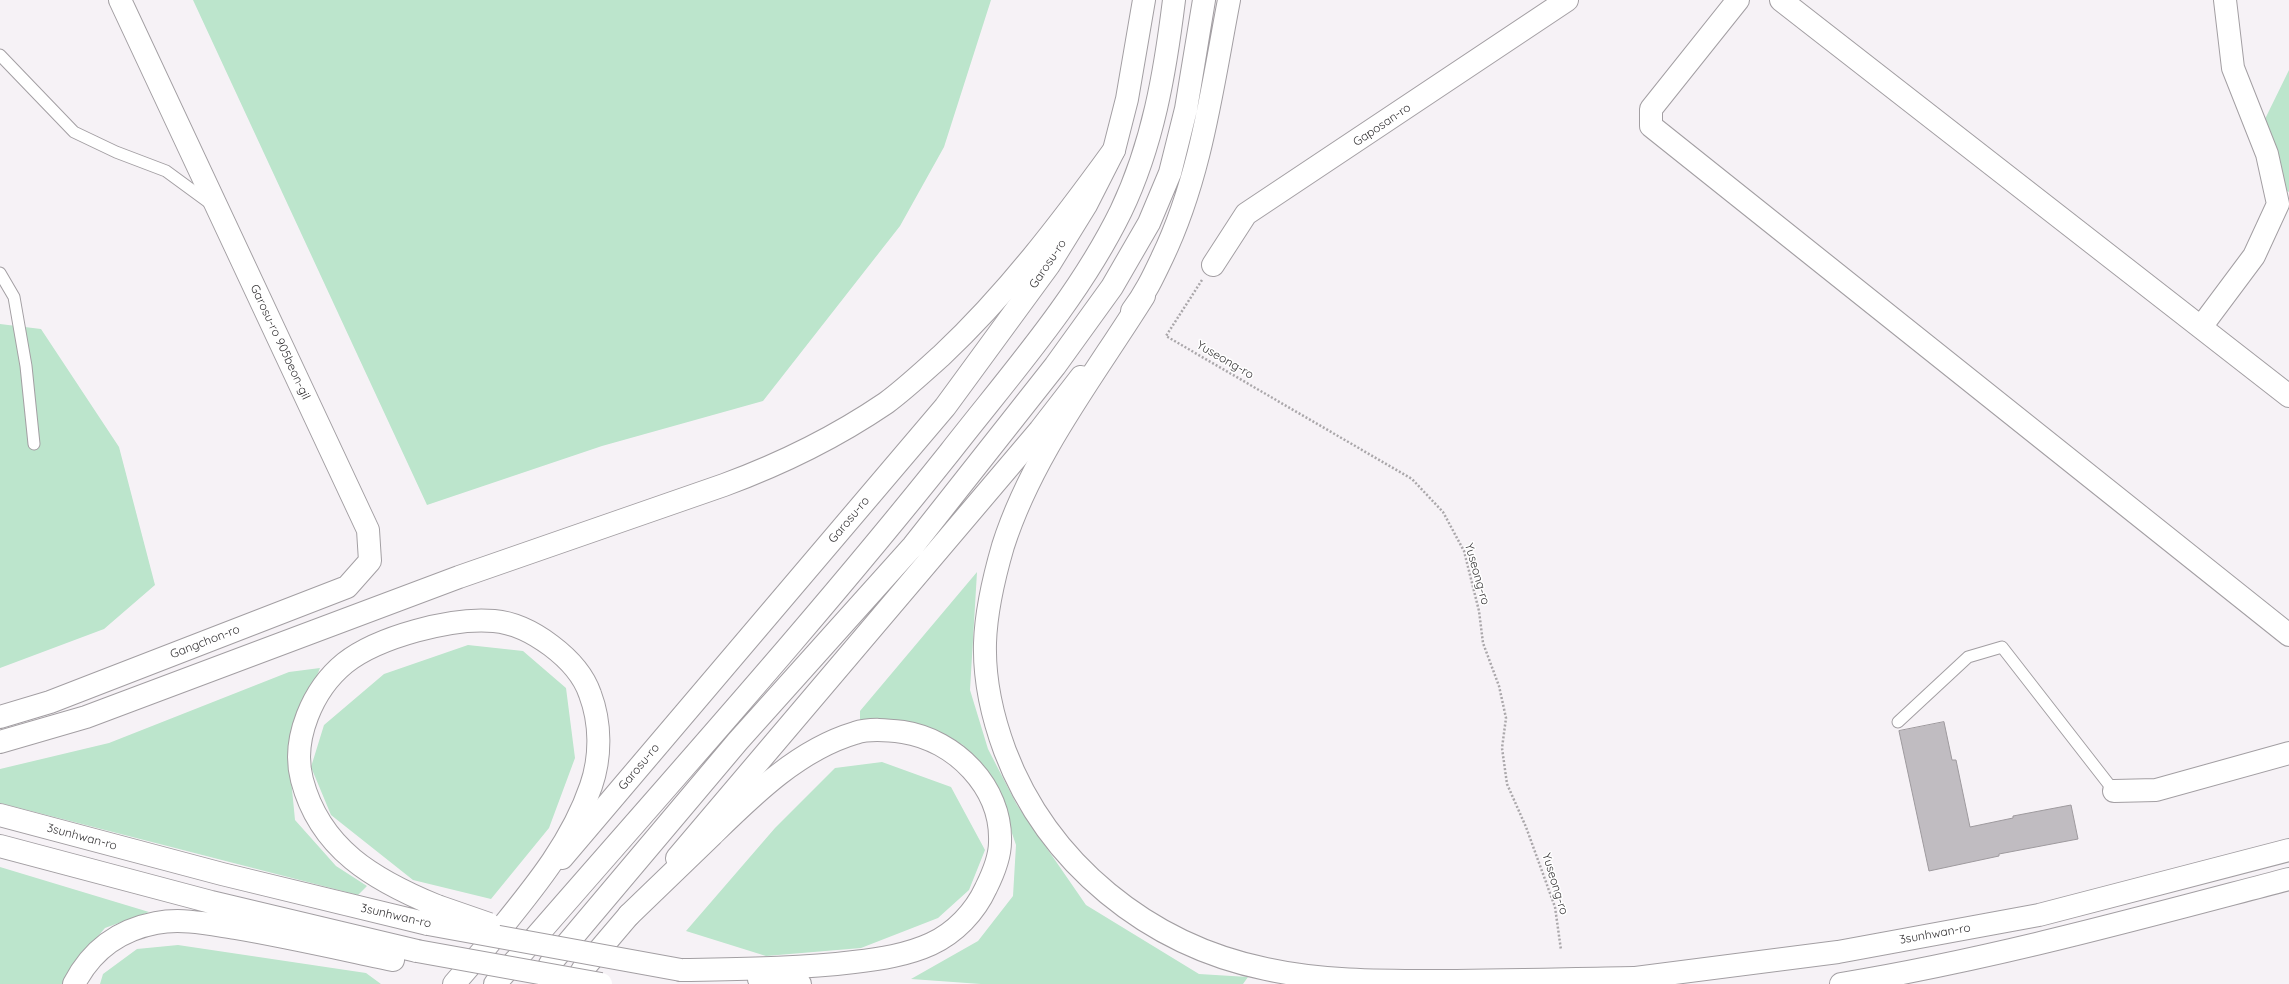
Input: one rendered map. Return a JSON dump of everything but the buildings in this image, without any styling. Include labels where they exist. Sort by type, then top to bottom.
[{"type":"main road","name":"Garosu-ro 905beon-gil","points":[[120,0],[368,530]]},
{"type":"main road","name":"Garosu-ro","points":[[499,964],[945,406],[1048,265],[1086,205],[1114,150],[1126,99],[1144,0]]},
{"type":"main road","points":[[0,742],[86,717],[459,577],[762,471],[818,444],[887,402],[964,334],[1008,288],[1050,237],[1114,150],[1168,48],[1157,0]]},
{"type":"main road","name":"Garosu-ro","points":[[454,984],[499,964],[890,526],[1034,346],[1092,264],[1120,211],[1141,163],[1159,98],[1168,48],[1174,0]]},
{"type":"main road","points":[[546,967],[738,741],[913,546],[1055,366],[1112,287],[1149,223],[1170,173],[1186,109],[1204,0]]},
{"type":"main road","points":[[1229,0],[1203,140],[1191,186],[1171,240],[1144,296],[1064,421],[1028,485],[1002,549],[992,592],[985,644],[988,687],[997,730],[1018,781],[1031,808],[1047,830],[1072,860],[1120,904],[1201,951],[1232,961],[1301,975],[1341,980],[1482,981],[1634,978]]},
{"type":"main road","name":"Gaposan-ro","points":[[1213,265],[1246,214],[1567,0]]},
{"type":"main road","points":[[1738,0],[1651,109],[1651,126],[2289,635]]},
{"type":"main road","points":[[1781,0],[2289,396]]},
{"type":"main road","points":[[2201,328],[2254,256],[2278,204],[2268,154],[2233,68],[2225,0]]},
{"type":"main road","points":[[570,984],[579,978],[629,915],[1040,430],[1144,296]]},
{"type":"main road","name":"Gangchon-ro","points":[[0,717],[58,699],[347,587],[370,561],[368,530]]},
{"type":"main road","points":[[499,964],[543,876],[566,842],[591,786],[598,745],[597,722],[590,693],[576,670],[543,640],[504,623],[466,621],[437,625],[366,650],[345,663],[328,680],[313,705],[303,732],[300,748],[301,776],[312,809],[322,828],[335,844],[373,874],[394,886],[432,915],[546,967],[579,978]]},
{"type":"main road","points":[[74,984],[92,956],[102,947],[136,929],[171,921],[204,923],[414,957],[546,967],[681,970],[782,968],[865,961],[906,953],[940,939],[955,929],[974,908],[995,868],[1000,844],[1000,826],[985,786],[972,768],[962,759],[923,736],[893,730],[856,732],[813,752],[779,774],[731,816],[629,915]]},
{"type":"main road","points":[[2114,791],[2156,790],[2289,753]]},
{"type":"main road","name":"3sunhwan-ro","points":[[0,815],[222,874],[432,915]]},
{"type":"main road","points":[[0,846],[414,957]]},
{"type":"main road","name":"3sunhwan-ro","points":[[1575,984],[1838,952],[2039,915],[2289,850]]},
{"type":"main road","points":[[1841,984],[1925,970],[2048,942],[2289,879]]},
{"type":"main road","points":[[546,967],[601,984]]},
{"type":"main road","points":[[681,970],[800,984]]},
{"type":"lane","points":[[0,55],[74,132],[116,152],[166,171],[218,209]]},
{"type":"lane","points":[[0,273],[14,297],[26,366],[34,444]]},
{"type":"lane","points":[[1898,722],[1968,656],[2002,647],[2114,791]]},
{"type":"path","name":"Yuseong-ro","points":[[1213,265],[1166,336],[1412,479],[1443,512],[1464,551],[1479,611],[1483,643],[1499,686],[1506,718],[1502,748],[1507,784],[1526,827],[1555,907],[1561,950]]},
{"type":"green space","points":[[193,0],[991,0],[944,147],[900,226],[763,401],[602,446],[427,505]]},
{"type":"green space","points":[[2289,70],[2289,192],[2283,189],[2265,119]]},
{"type":"green space","points":[[0,324],[41,329],[119,447],[155,585],[104,629],[0,668]]},
{"type":"green space","points":[[977,572],[970,690],[988,749],[1017,805],[1086,905],[1199,974],[1248,977],[1243,984],[981,984],[911,979],[978,941],[1013,896],[1016,845],[999,795],[963,745],[904,722],[860,724],[860,711]]},
{"type":"green space","points":[[468,645],[523,651],[566,688],[575,758],[549,828],[491,899],[413,880],[331,815],[311,767],[324,725],[384,674]]},
{"type":"green space","points":[[320,668],[288,748],[295,820],[336,866],[367,886],[358,895],[0,803],[0,769],[109,743],[289,672]]},
{"type":"green space","points":[[882,762],[951,787],[985,850],[969,890],[938,918],[861,948],[766,956],[686,931],[775,828],[835,768]]},
{"type":"green space","points":[[0,867],[149,912],[105,928],[75,963],[65,984],[0,984]]},
{"type":"green space","points":[[178,945],[366,973],[381,984],[100,984],[103,974],[137,949]]}]
